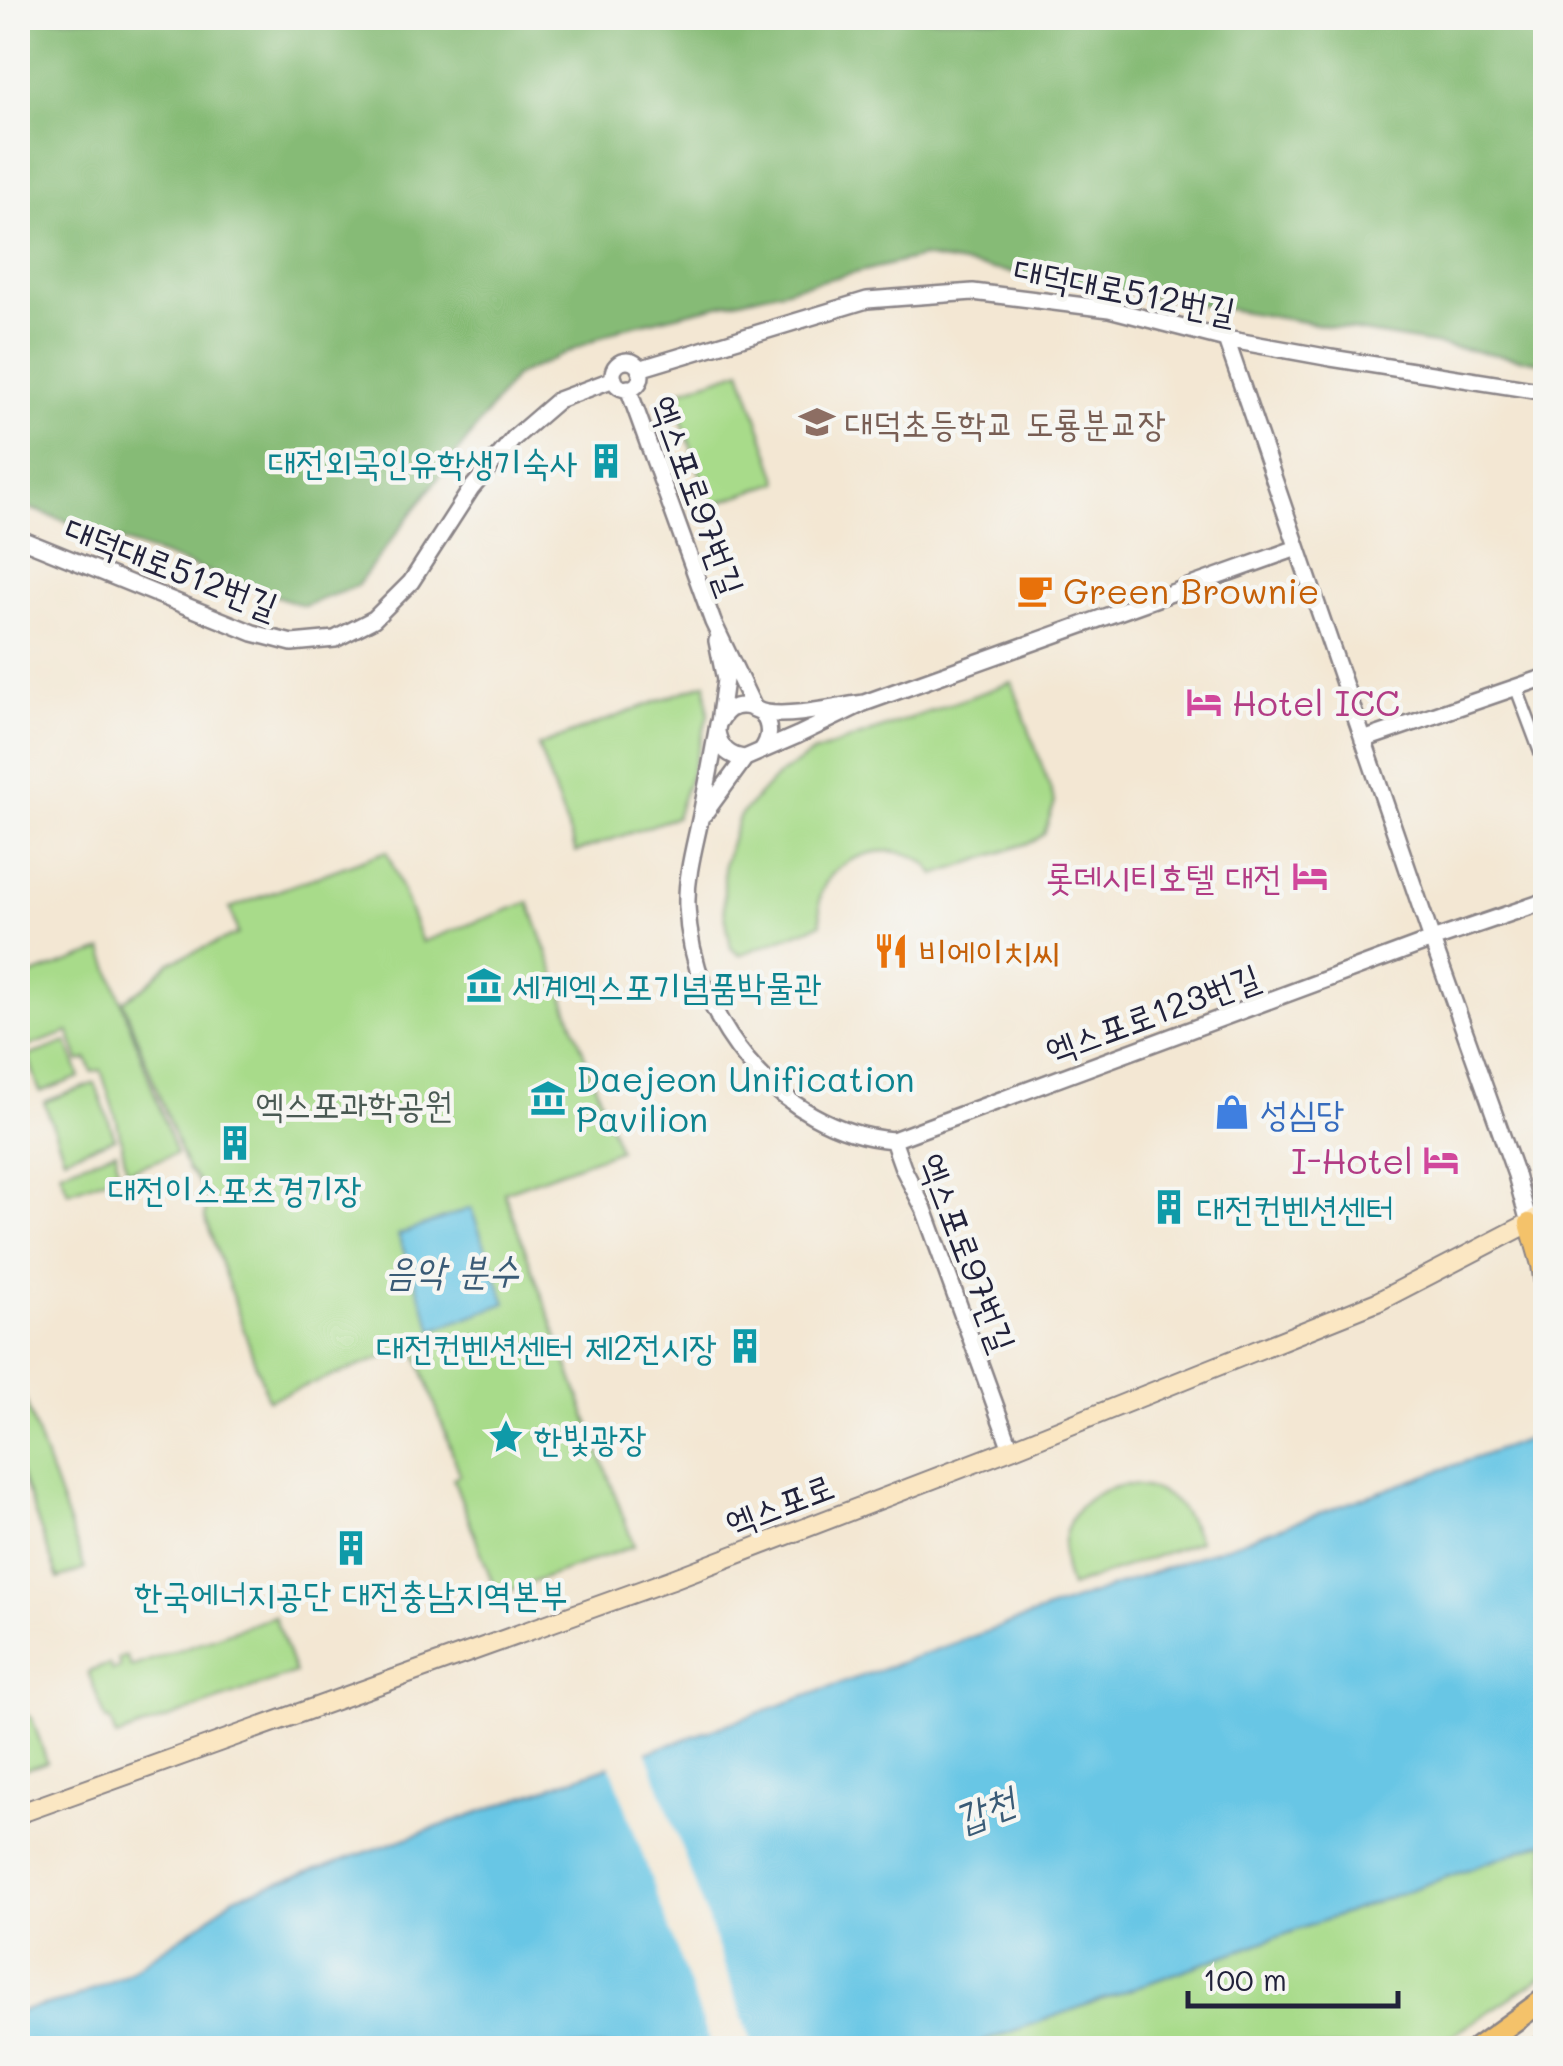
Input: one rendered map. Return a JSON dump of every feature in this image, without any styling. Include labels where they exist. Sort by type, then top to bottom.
[{"type":"highway","points":[[1477,2048],[1546,1998]]},
{"type":"highway","points":[[1486,2048],[1546,2014]]},
{"type":"main road","name":"엑스포로","points":[[18,1814],[646,1588],[1011,1449],[1377,1302],[1529,1223],[1546,1210]]},
{"type":"main road","points":[[1529,1223],[1543,1267],[1546,1300]]},
{"type":"street","name":"대덕대로512번길","points":[[640,369],[867,300],[973,292],[1109,309],[1226,339],[1546,392]]},
{"type":"street","points":[[1226,339],[1516,1175],[1529,1223]]},
{"type":"street","points":[[629,361],[640,369],[639,382],[621,384],[614,370],[629,361]]},
{"type":"street","name":"대덕대로512번길","points":[[18,538],[253,634],[292,643],[335,639],[374,619],[411,582],[471,489],[514,438],[558,400],[621,384]]},
{"type":"street","name":"엑스포로97번길","points":[[621,384],[713,622],[724,680],[718,728],[690,857],[687,905],[703,981],[732,1038],[766,1082],[826,1121],[872,1138],[893,1140],[924,1209],[1011,1449]]},
{"type":"street","points":[[864,703],[786,713],[746,706],[729,710],[718,728],[723,748],[737,757],[753,755],[864,703],[1297,548]]},
{"type":"street","points":[[700,820],[753,755],[766,745],[769,728],[713,622]]},
{"type":"street","points":[[1363,740],[1546,677]]},
{"type":"street","points":[[1516,687],[1546,767]]},
{"type":"street","name":"엑스포로123번길","points":[[893,1140],[1546,901]]},
{"type":"green space","points":[[18,18],[1545,18],[1545,363],[922,257],[622,328],[515,376],[357,586],[304,606],[18,504]]},
{"type":"green space","points":[[741,370],[779,482],[711,505],[672,393]]},
{"type":"green space","points":[[1012,682],[1055,802],[1044,834],[1034,841],[935,875],[912,855],[879,852],[863,856],[847,862],[825,884],[820,899],[821,924],[739,955],[731,948],[724,908],[724,864],[739,817],[776,777],[813,753]]},
{"type":"green space","points":[[706,683],[708,715],[676,817],[576,852],[538,746]]},
{"type":"green space","name":"엑스포과학공원","points":[[387,851],[422,942],[529,902],[619,1150],[504,1192],[634,1546],[497,1595],[453,1478],[460,1474],[414,1346],[268,1400],[205,1217],[203,1191],[187,1169],[123,1001],[147,985],[170,962],[238,934],[230,908]]},
{"type":"green space","points":[[103,950],[176,1154],[127,1171],[101,1070],[92,1072],[87,1059],[79,1061],[69,1032],[18,1050],[18,980]]},
{"type":"green space","points":[[67,1042],[80,1077],[40,1092],[28,1056]]},
{"type":"green space","points":[[95,1083],[115,1138],[64,1157],[44,1102]]},
{"type":"green space","points":[[116,1151],[118,1174],[68,1192],[60,1171]]},
{"type":"green space","points":[[18,1380],[85,1569],[58,1579],[18,1467]]},
{"type":"green space","points":[[1124,1485],[1151,1489],[1172,1500],[1187,1517],[1199,1541],[1070,1587],[1063,1552],[1070,1521],[1090,1498]]},
{"type":"green space","points":[[274,1616],[295,1673],[116,1737],[88,1672],[109,1664],[112,1671],[120,1668],[118,1659],[126,1656],[131,1667]]},
{"type":"green space","points":[[27,1715],[32,1718],[47,1762],[18,1772],[18,1720]]},
{"type":"green space","points":[[1545,1842],[1545,1975],[1433,2048],[965,2048]]},
{"type":"water","name":"음악 분수","points":[[471,1208],[506,1303],[433,1330],[398,1235]]},
{"type":"water","name":"갑천","points":[[1545,1433],[1545,1842],[965,2048],[18,2048],[18,2012],[72,1999],[123,1976],[234,1897]]},
{"type":"pier","points":[[645,1747],[754,2048],[712,2048],[609,1761]]},
{"type":"place","name":"대덕초등학교 도룡분교장","points":[[817,422]]},
{"type":"place","name":"대전외국인유학생기숙사","points":[[606,461]]},
{"type":"place","name":"Green Brownie","points":[[1035,590]]},
{"type":"place","name":"Hotel ICC","points":[[1204,702]]},
{"type":"place","name":"롯데시티호텔 대전","points":[[1310,876]]},
{"type":"place","name":"비에이치씨","points":[[891,951]]},
{"type":"place","name":"세계엑스포기념품박물관","points":[[484,985]]},
{"type":"place","name":"Daejeon Unification Pavilion","points":[[548,1098]]},
{"type":"place","name":"성심당","points":[[1232,1112]]},
{"type":"place","name":"대전이스포츠경기장","points":[[235,1143]]},
{"type":"place","name":"I-Hotel","points":[[1441,1160]]},
{"type":"place","name":"대전컨벤션센터","points":[[1169,1207]]},
{"type":"place","name":"대전컨벤션센터 제2전시장","points":[[745,1346]]},
{"type":"place","name":"한빛광장","points":[[506,1437]]},
{"type":"place","name":"한국에너지공단 대전충남지역본부","points":[[351,1548]]}]
